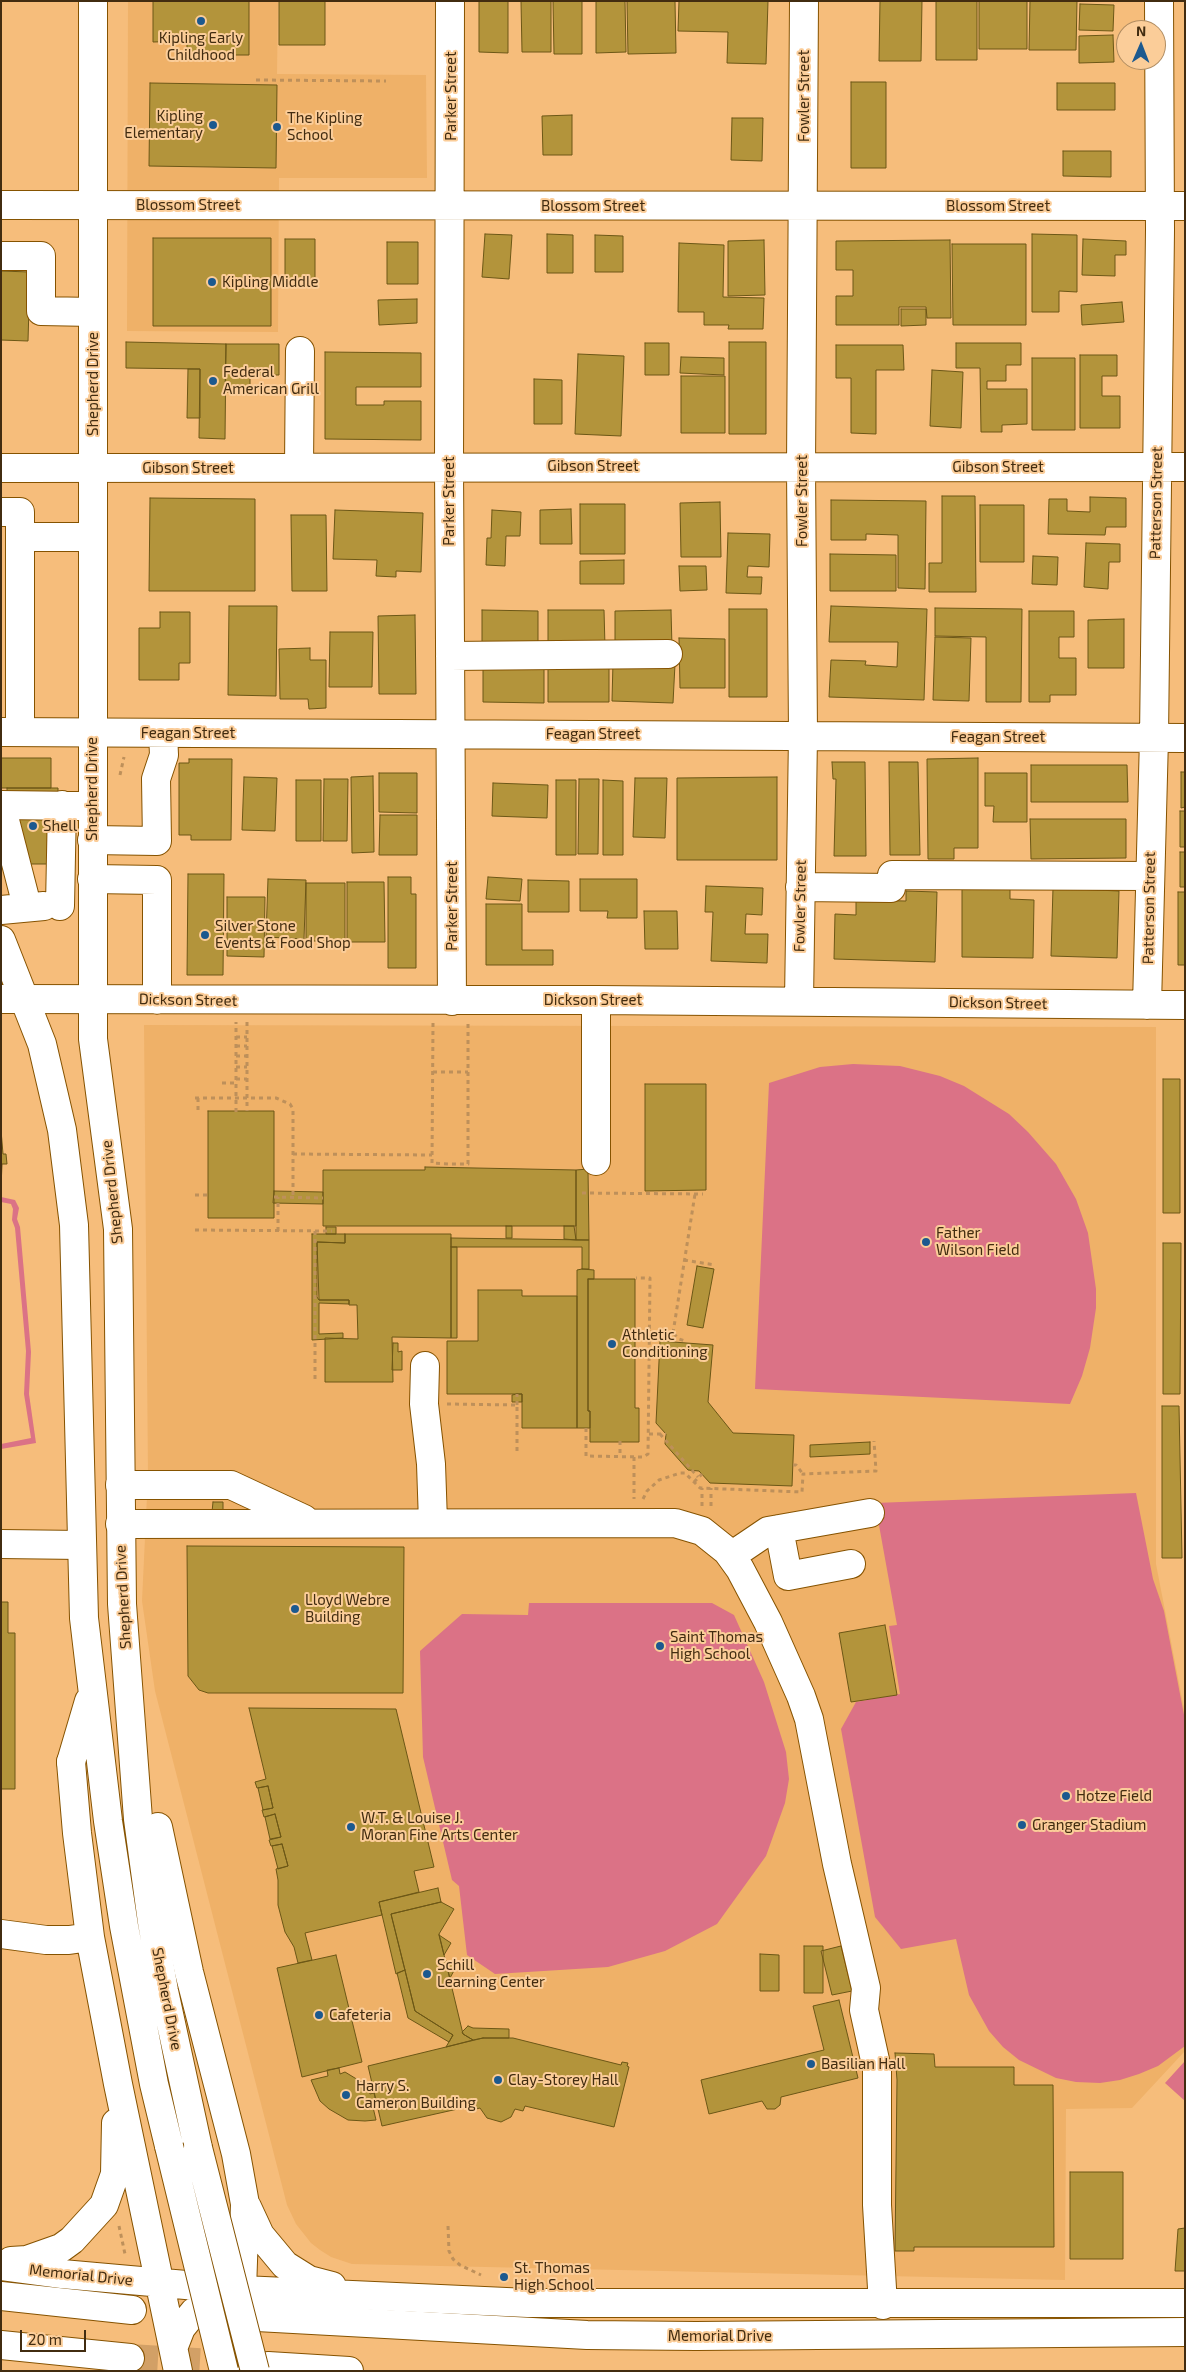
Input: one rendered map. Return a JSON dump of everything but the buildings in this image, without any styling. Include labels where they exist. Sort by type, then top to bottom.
[{"type":"street","name":"Shepherd Drive","points":[[93,1],[92,999],[97,1079],[112,1174],[118,1230],[120,1524],[122,1604],[128,1692],[138,1819],[152,1922],[164,1991],[198,2148],[262,2368]]},
{"type":"street","name":"Parker Street","points":[[450,1],[450,656],[460,1011]]},
{"type":"street","name":"Fowler Street","points":[[800,1001],[803,735],[801,467],[804,1]]},
{"type":"street","name":"Patterson Street","points":[[1148,1005],[1149,876],[1154,738],[1157,466],[1172,206],[1159,1]]},
{"type":"street","name":"Blossom Street","points":[[1,205],[1172,206]]},
{"type":"street","points":[[1,256],[41,256],[41,311],[93,312]]},
{"type":"street","points":[[299,467],[300,350]]},
{"type":"street","name":"Gibson Street","points":[[1,468],[449,466],[1185,467]]},
{"type":"street","points":[[11,732],[10,665],[14,520],[92,537]]},
{"type":"street","points":[[450,656],[668,654]]},
{"type":"street","name":"Feagan Street","points":[[11,732],[1185,738]]},
{"type":"street","points":[[92,840],[157,841],[156,779],[164,756],[163,733]]},
{"type":"street","points":[[92,806],[1,805],[14,908],[92,906]]},
{"type":"street","points":[[60,906],[62,806]]},
{"type":"street","points":[[800,887],[892,888],[892,875],[1149,876]]},
{"type":"street","points":[[92,879],[157,880],[157,1000]]},
{"type":"street","name":"Shepherd Drive","points":[[1,940],[13,999],[42,1044],[62,1130],[74,1225],[84,1618],[108,1822],[124,1926],[150,2065],[224,2371]]},
{"type":"street","name":"Dickson Street","points":[[13,999],[157,1000],[460,1011],[596,1000],[1185,1005]]},
{"type":"street","points":[[596,1000],[596,1161]]},
{"type":"street","points":[[425,1366],[424,1404],[431,1464],[433,1522]]},
{"type":"street","points":[[180,1484],[181,1523]]},
{"type":"street","points":[[120,1485],[231,1485],[312,1523]]},
{"type":"street","points":[[231,1485],[238,1496],[236,1523]]},
{"type":"street","points":[[80,1495],[95,1511],[120,1524],[675,1523],[702,1531],[711,1536],[731,1556],[750,1586],[768,1622],[809,1718],[837,1864],[866,1988],[864,2010],[877,2069],[877,2205],[883,2305]]},
{"type":"street","points":[[731,1556],[768,1532],[870,1513]]},
{"type":"street","points":[[779,1530],[788,1576],[851,1564]]},
{"type":"street","points":[[1,1544],[81,1545]]},
{"type":"street","points":[[92,1690],[71,1762],[77,1833],[90,1937],[118,2084],[176,2358]]},
{"type":"street","points":[[128,1692],[190,1972],[236,2154],[245,2204],[242,2290],[235,2330],[224,2371]]},
{"type":"street","points":[[1,1934],[46,1940],[69,1940],[90,1937]]},
{"type":"street","points":[[1,2262],[27,2260],[61,2248],[72,2240],[104,2205],[115,2174],[118,2084]]},
{"type":"street","points":[[245,2204],[260,2235],[285,2265],[309,2280],[370,2296],[587,2305],[1185,2303]]},
{"type":"street","name":"Memorial Drive","points":[[1,2266],[62,2274],[242,2290],[370,2296]]},
{"type":"street","points":[[176,2358],[181,2328],[194,2312],[214,2299],[242,2290]]},
{"type":"street","name":"Memorial Drive","points":[[1,2296],[132,2310]]},
{"type":"street","name":"Memorial Drive","points":[[257,2318],[597,2335],[696,2336],[1185,2332]]},
{"type":"street","points":[[1,2345],[130,2358]]},
{"type":"street","points":[[262,2368],[349,2371]]},
{"type":"path","points":[[256,80],[386,81]]},
{"type":"path","points":[[433,1020],[432,1164],[449,1166],[468,1164],[468,1072],[460,1011]]},
{"type":"path","points":[[236,1020],[236,1112]]},
{"type":"path","points":[[247,1020],[247,1111]]},
{"type":"path","points":[[236,1037],[247,1037]]},
{"type":"path","points":[[236,1046],[247,1046]]},
{"type":"path","points":[[236,1056],[247,1056]]},
{"type":"path","points":[[236,1067],[247,1067]]},
{"type":"path","points":[[433,1072],[468,1072]]},
{"type":"path","points":[[222,1083],[247,1079]]},
{"type":"path","points":[[198,1112],[196,1098],[276,1098],[290,1104],[293,1109],[293,1198]]},
{"type":"path","points":[[293,1154],[432,1156]]},
{"type":"path","points":[[582,1193],[704,1194]]},
{"type":"path","points":[[673,1333],[695,1194]]},
{"type":"path","points":[[195,1195],[208,1195]]},
{"type":"path","points":[[274,1197],[323,1198]]},
{"type":"path","points":[[278,1197],[278,1231]]},
{"type":"path","points":[[195,1230],[332,1231]]},
{"type":"path","points":[[315,1231],[315,1382]]},
{"type":"path","points":[[684,1260],[715,1265]]},
{"type":"path","points":[[586,1428],[586,1456],[634,1457],[646,1456],[648,1454],[650,1278],[636,1278]]},
{"type":"path","points":[[650,1332],[673,1333],[685,1341],[685,1343]]},
{"type":"path","points":[[517,1394],[517,1453]]},
{"type":"path","points":[[447,1404],[517,1404]]},
{"type":"path","points":[[649,1434],[666,1434]]},
{"type":"path","points":[[660,1434],[698,1477]]},
{"type":"path","points":[[620,1441],[620,1457]]},
{"type":"path","points":[[803,1474],[876,1471],[874,1441]]},
{"type":"path","points":[[634,1457],[634,1504]]},
{"type":"path","points":[[640,1504],[655,1484],[669,1475],[685,1474],[702,1488],[802,1492],[803,1474],[796,1465],[793,1465]]},
{"type":"path","points":[[694,1482],[702,1474]]},
{"type":"path","points":[[702,1488],[701,1504],[713,1506],[711,1488]]},
{"type":"path","points":[[118,2221],[125,2256],[131,2255]]},
{"type":"path","points":[[448,2226],[449,2251],[453,2258],[460,2265],[482,2276]]},
{"type":"shaded area","name":"The Kipling School","points":[[128,1],[278,1],[277,74],[426,75],[427,178],[279,178],[278,332],[127,331]]},
{"type":"shaded area","name":"Saint Thomas High School","points":[[144,1025],[1156,1027],[1156,1564],[1185,1714],[1185,2051],[1132,2108],[1066,2109],[1065,2280],[352,2264],[331,2257],[320,2250],[311,2243],[296,2224],[287,2205],[155,1691],[142,1601],[148,1475]]},
{"type":"shaded area","name":"Father Wilson Field","points":[[853,1064],[900,1066],[940,1076],[964,1086],[1009,1114],[1028,1132],[1056,1164],[1076,1199],[1088,1233],[1096,1289],[1096,1308],[1090,1348],[1082,1376],[1070,1404],[755,1389],[769,1083],[820,1067]]},
{"type":"shaded area","points":[[1,1197],[15,1200],[19,1208],[17,1219],[20,1227],[31,1352],[29,1394],[36,1443],[1,1449],[1,1444],[31,1438],[24,1394],[26,1351],[15,1228],[12,1220],[13,1209],[11,1204],[1,1202]]},
{"type":"shaded area","name":"Granger Stadium","points":[[1136,1493],[1153,1579],[1164,1611],[1185,1720],[1185,2046],[1158,2066],[1139,2074],[1120,2080],[1100,2083],[1076,2082],[1056,2078],[1019,2060],[1003,2047],[989,2031],[969,1995],[956,1939],[901,1949],[875,1917],[841,1729],[856,1702],[900,1694],[889,1626],[897,1625],[875,1503]]},
{"type":"shaded area","points":[[529,1603],[712,1603],[734,1615],[764,1682],[786,1752],[789,1779],[785,1803],[766,1856],[717,1924],[665,1951],[608,1967],[495,1974],[467,1955],[459,1886],[452,1880],[423,1757],[420,1651],[462,1614],[528,1615]]},
{"type":"shaded area","points":[[1185,2061],[1185,2101],[1165,2083]]},
{"type":"tunnel","points":[[130,2358],[246,2365]]},
{"type":"place","name":"Kipling Early Childhood","points":[[201,21]]},
{"type":"place","name":"Kipling Elementary","points":[[213,125]]},
{"type":"place","name":"The Kipling School","points":[[277,127]]},
{"type":"place","name":"Kipling Middle","points":[[212,282]]},
{"type":"place","name":"Federal American Grill","points":[[213,381]]},
{"type":"place","name":"Shell","points":[[33,826]]},
{"type":"place","name":"Silver Stone Events & Food Shop","points":[[205,935]]},
{"type":"place","name":"Father Wilson Field","points":[[926,1242]]},
{"type":"place","name":"Athletic Conditioning","points":[[612,1344]]},
{"type":"place","name":"Lloyd Webre Building","points":[[295,1609]]},
{"type":"place","name":"Saint Thomas High School","points":[[660,1646]]},
{"type":"place","name":"Hotze Field","points":[[1066,1796]]},
{"type":"place","name":"Granger Stadium","points":[[1022,1825]]},
{"type":"place","name":"W.T. & Louise J. Moran Fine Arts Center","points":[[351,1827]]},
{"type":"place","name":"Schill Learning Center","points":[[427,1974]]},
{"type":"place","name":"Cafeteria","points":[[319,2015]]},
{"type":"place","name":"Basilian Hall","points":[[811,2064]]},
{"type":"place","name":"Clay-Storey Hall","points":[[498,2080]]},
{"type":"place","name":"Harry S. Cameron Building","points":[[346,2095]]},
{"type":"place","name":"St. Thomas High School","points":[[504,2277]]}]
